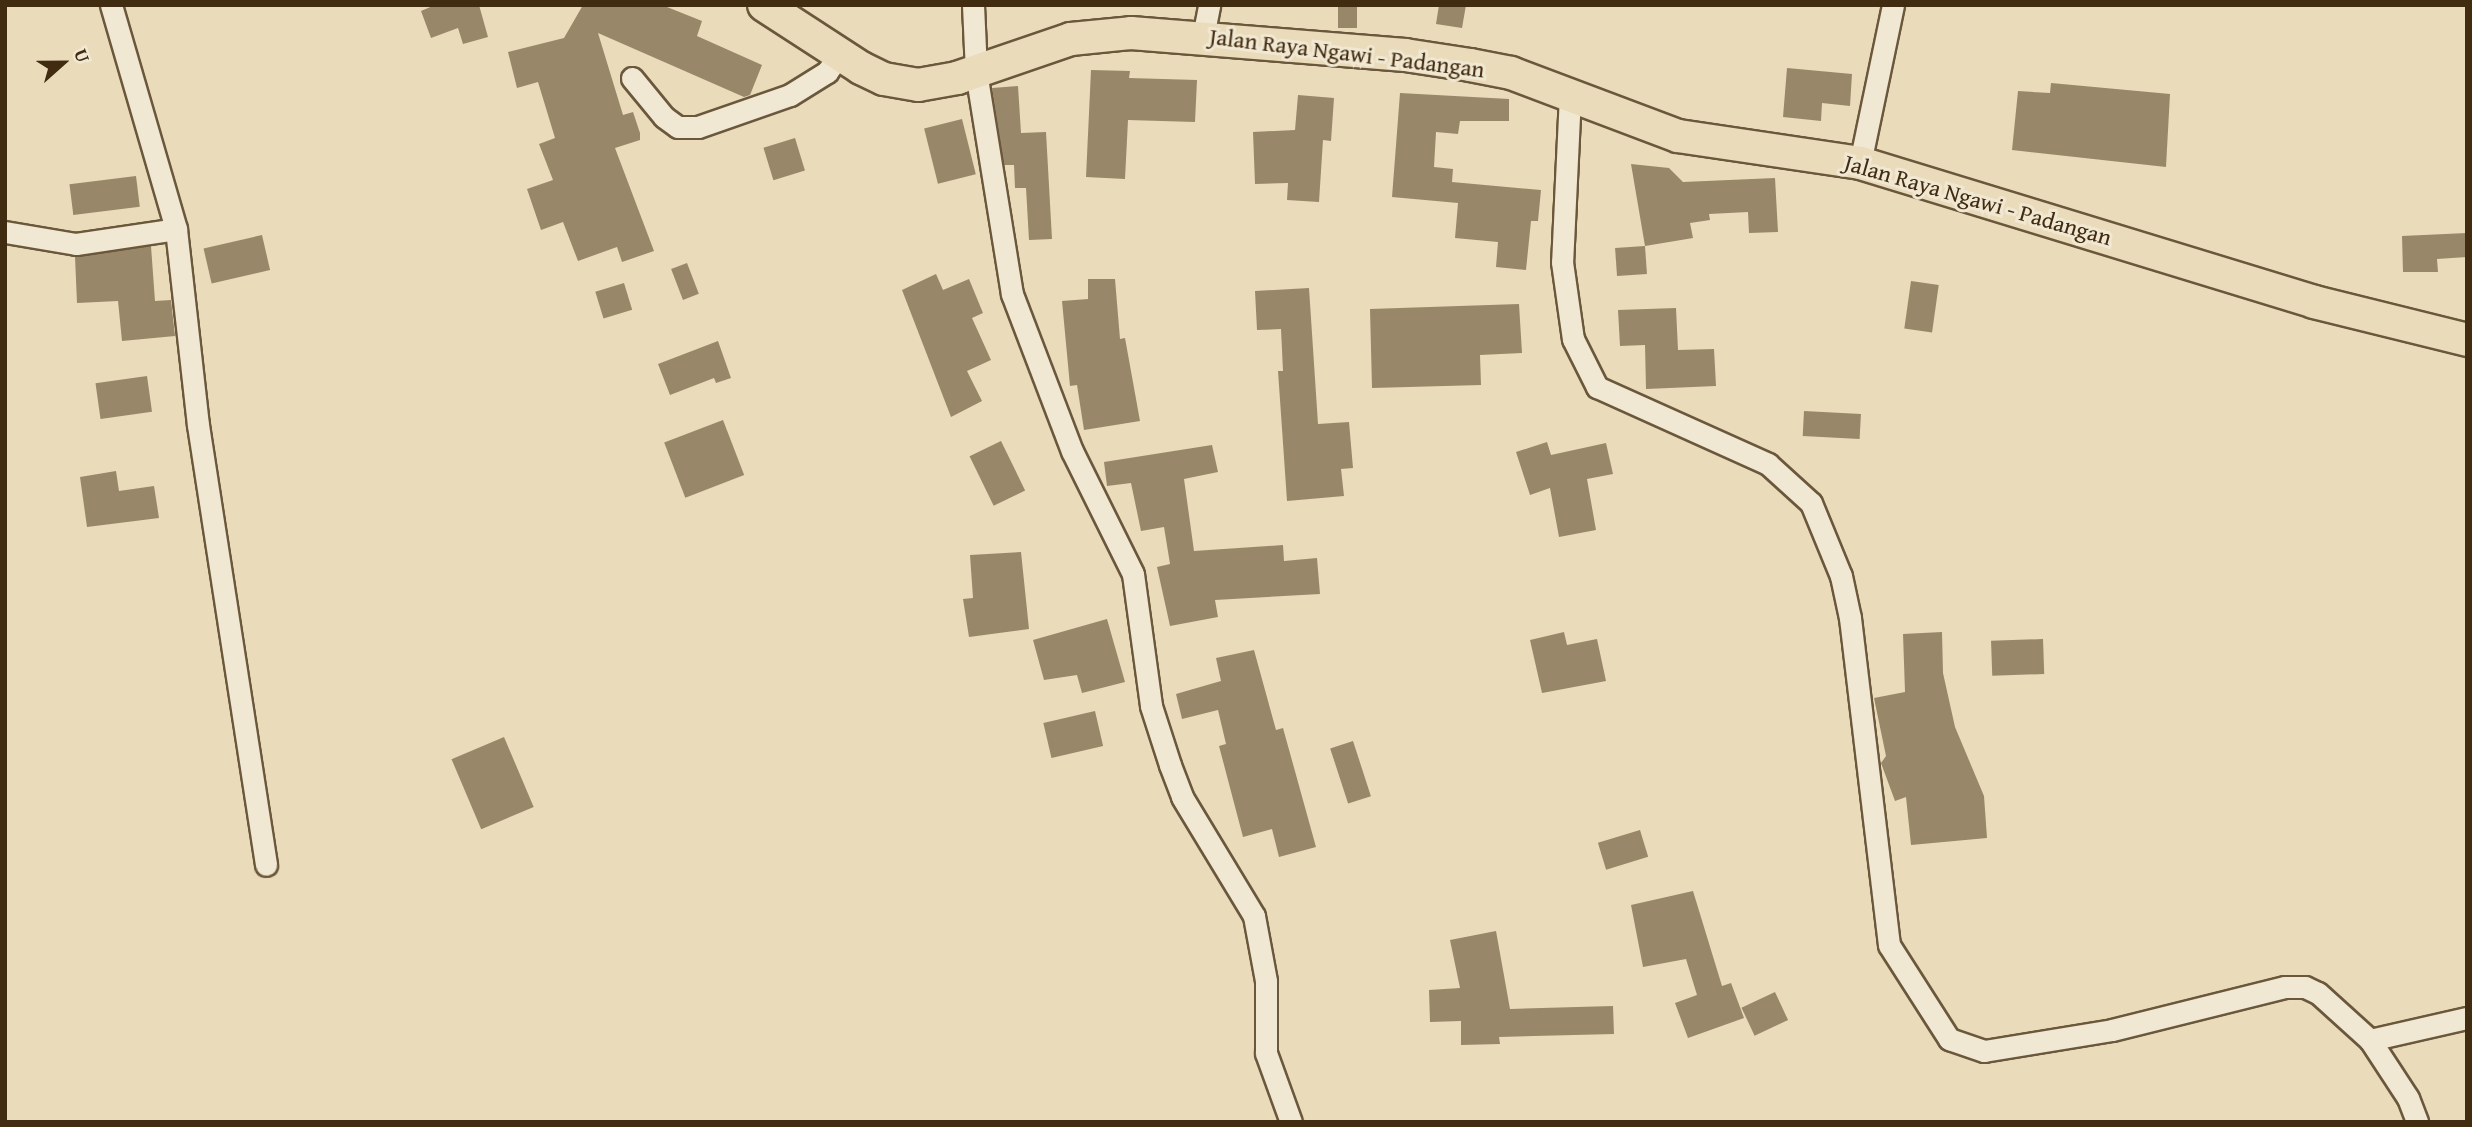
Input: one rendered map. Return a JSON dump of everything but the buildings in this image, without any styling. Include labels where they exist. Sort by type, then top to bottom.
[{"type":"highway","name":"Jalan Raya Ngawi - Padangan","points":[[764,5],[840,54],[900,84],[940,82],[1072,39],[1131,33],[1203,37],[1470,65],[1511,73],[1678,136],[1860,163],[2314,302],[2467,340]]},
{"type":"street","points":[[111,5],[176,229],[198,425],[266,865]]},
{"type":"street","points":[[972,5],[976,72],[1012,294],[1072,451],[1133,574],[1152,706],[1182,797],[1254,916],[1265,981],[1266,1053],[1291,1122]]},
{"type":"street","points":[[1203,37],[1209,5]]},
{"type":"street","points":[[1860,163],[1893,5]]},
{"type":"street","points":[[632,78],[664,117],[678,127],[698,127],[790,95],[827,72],[840,54]]},
{"type":"street","points":[[1570,95],[1562,262],[1573,339],[1597,387],[1768,464],[1811,503],[1841,576],[1850,618],[1889,945],[1949,1039],[1984,1052],[2112,1030],[2285,987],[2305,987],[2318,993],[2370,1040],[2408,1097],[2417,1122]]},
{"type":"street","points":[[5,232],[76,244],[176,229]]},
{"type":"street","points":[[2370,1040],[2467,1018]]}]
